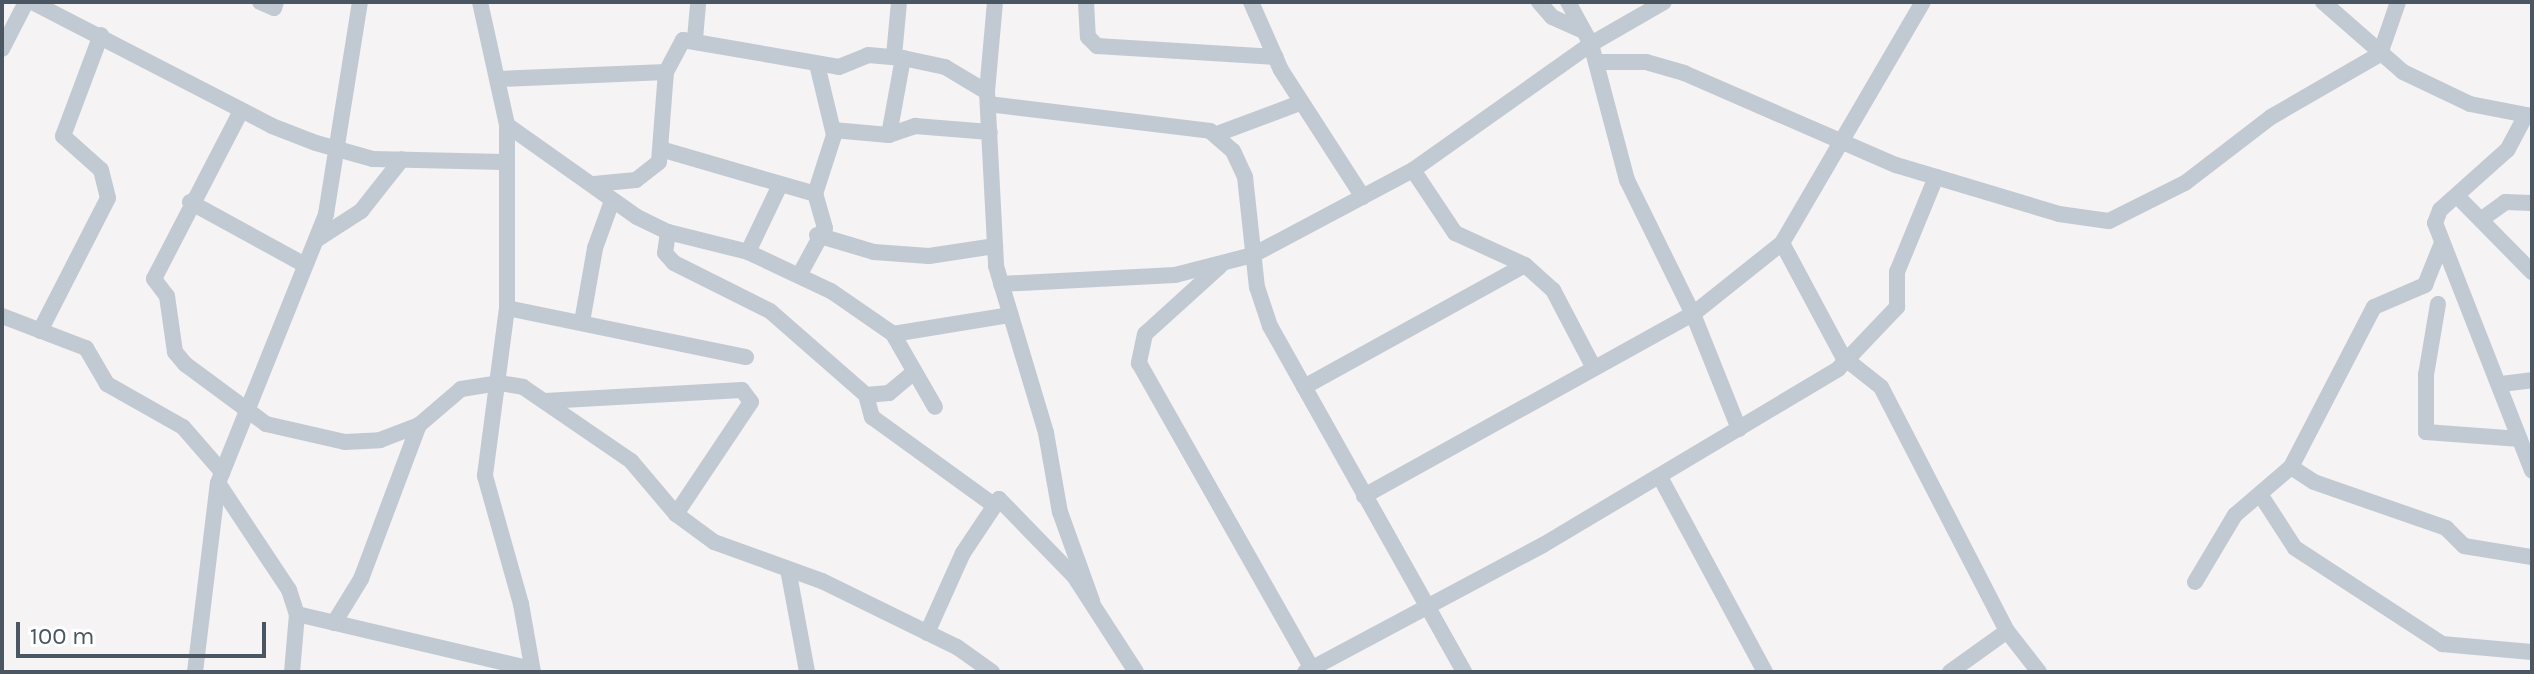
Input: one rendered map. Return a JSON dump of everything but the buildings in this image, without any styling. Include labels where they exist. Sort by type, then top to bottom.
[{"type":"street","points":[[2,49],[29,2],[101,35],[241,111],[336,149],[402,159],[504,162]]},
{"type":"street","points":[[260,2],[274,8],[276,2]]},
{"type":"street","points":[[195,672],[220,478],[245,409],[316,240],[336,149],[360,2]]},
{"type":"street","points":[[297,614],[533,670],[521,604],[485,490],[507,308],[504,162],[507,125],[480,2]]},
{"type":"street","points":[[695,39],[698,2]]},
{"type":"street","points":[[889,135],[898,57],[899,2]]},
{"type":"street","points":[[995,2],[988,98],[995,246],[1001,284],[1046,433],[1060,512],[1092,601]]},
{"type":"street","points":[[1086,2],[1088,37],[1097,46],[1276,57]]},
{"type":"street","points":[[1251,2],[1300,103],[1336,147],[1363,197]]},
{"type":"street","points":[[1539,2],[1552,17],[1579,29]]},
{"type":"street","points":[[1568,2],[1579,29],[1591,44],[1627,180],[1693,314],[1739,429]]},
{"type":"street","points":[[1001,284],[1145,278],[1253,255],[1413,170],[1591,44],[1664,2]]},
{"type":"street","points":[[1364,496],[1693,314],[1782,243],[1923,2]]},
{"type":"street","points":[[2323,2],[2380,54],[2470,104],[2529,116],[2507,150],[2460,199],[2435,217],[2442,243],[2501,384],[2532,471]]},
{"type":"street","points":[[1596,62],[1646,62],[1684,73],[1840,141],[1936,177],[2059,214],[2116,220],[2185,183],[2271,117],[2380,54],[2398,2]]},
{"type":"street","points":[[40,331],[108,198],[101,170],[63,136],[101,35]]},
{"type":"street","points":[[594,184],[643,178],[664,150],[666,72],[679,43],[695,39],[842,67],[868,55],[898,57],[945,67],[988,98],[1217,134],[1300,103]]},
{"type":"street","points":[[800,274],[817,235],[825,228],[815,194],[833,130],[817,64]]},
{"type":"street","points":[[499,79],[666,72]]},
{"type":"street","points":[[241,111],[190,202],[154,279],[167,296],[175,352],[245,409],[266,424],[345,442],[380,440],[419,425],[461,389],[499,383],[545,401],[631,461],[676,514],[726,548],[788,569],[927,633],[992,672]]},
{"type":"street","points":[[507,125],[594,184],[612,201],[668,232],[748,252],[800,274],[893,334],[935,407]]},
{"type":"street","points":[[833,130],[889,135],[915,126],[990,132]]},
{"type":"street","points":[[1217,134],[1245,177],[1253,255],[1270,326],[1464,672]]},
{"type":"street","points":[[664,150],[815,194]]},
{"type":"street","points":[[316,240],[361,211],[402,159]]},
{"type":"street","points":[[1413,170],[1455,233],[1525,265],[1553,290],[1594,368]]},
{"type":"street","points":[[1221,264],[1145,334],[1139,363],[1310,671],[1660,477],[1838,369],[1843,357],[1897,307],[1897,272],[1936,177]]},
{"type":"street","points":[[748,252],[780,185]]},
{"type":"street","points":[[2460,199],[2532,272]]},
{"type":"street","points":[[582,322],[595,248],[612,201]]},
{"type":"street","points":[[190,202],[305,265]]},
{"type":"street","points":[[2482,219],[2505,202],[2532,203]]},
{"type":"street","points":[[668,232],[665,253],[674,263],[770,311],[866,395],[872,417],[992,504]]},
{"type":"street","points":[[817,235],[874,252],[929,256],[995,246]]},
{"type":"street","points":[[1782,243],[1843,357],[1881,387],[2007,631],[2039,672]]},
{"type":"street","points":[[2195,582],[2235,515],[2291,467],[2364,321],[2382,300],[2425,285],[2442,243]]},
{"type":"street","points":[[1304,387],[1525,265]]},
{"type":"street","points":[[2438,304],[2426,375],[2426,432],[2520,439]]},
{"type":"street","points":[[507,308],[746,357]]},
{"type":"street","points":[[893,334],[1010,315]]},
{"type":"street","points":[[2,316],[86,348],[107,384],[183,427],[272,559],[297,614],[292,672]]},
{"type":"street","points":[[866,395],[889,393],[914,372]]},
{"type":"street","points":[[2501,384],[2532,380]]},
{"type":"street","points":[[545,401],[742,390],[751,402],[676,514]]},
{"type":"street","points":[[334,623],[361,579],[419,425]]},
{"type":"street","points":[[2291,467],[2314,482],[2446,528],[2464,546],[2532,557]]},
{"type":"street","points":[[1660,477],[1765,672]]},
{"type":"street","points":[[2260,494],[2295,548],[2442,644],[2532,652]]},
{"type":"street","points":[[927,633],[992,504],[999,499],[1014,508],[1092,601],[1136,672]]},
{"type":"street","points":[[788,569],[807,672]]},
{"type":"street","points":[[1950,672],[2007,631]]}]
